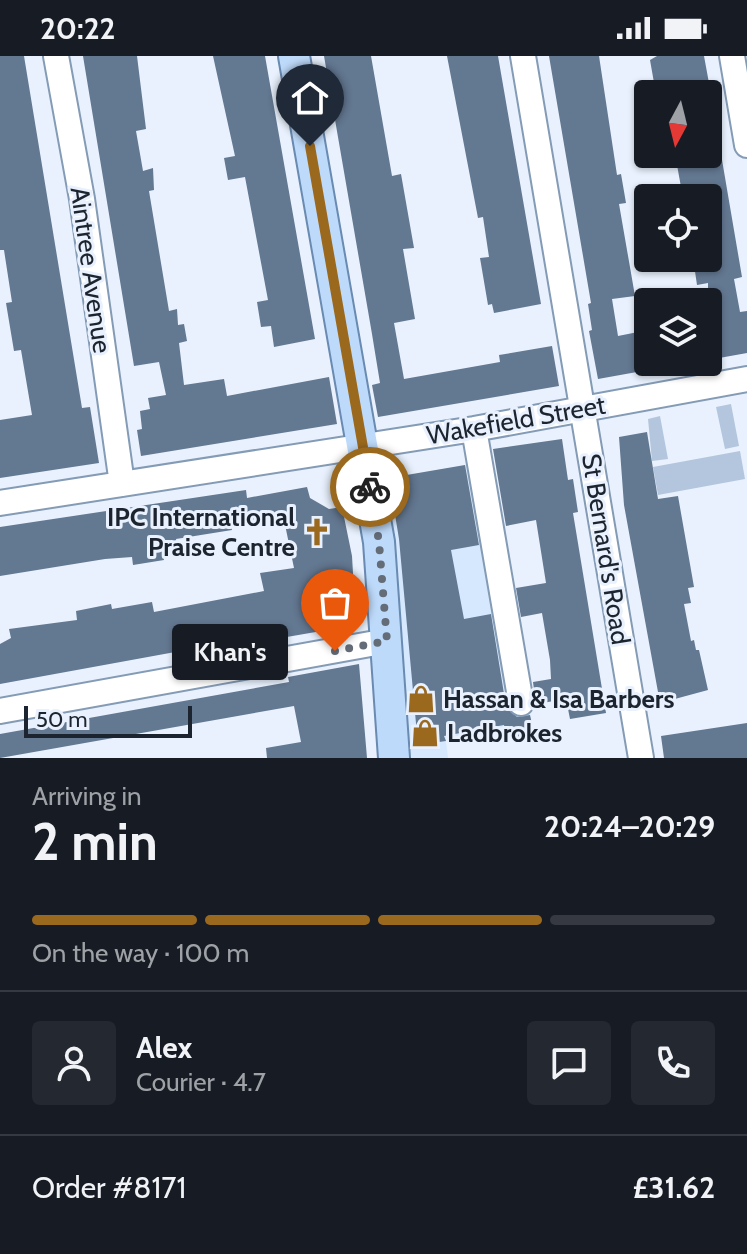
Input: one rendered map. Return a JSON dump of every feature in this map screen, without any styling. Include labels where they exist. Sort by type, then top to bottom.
[{"type":"main road","points":[[294,56],[379,542],[394,758]]},
{"type":"street","name":"Aintree Avenue","points":[[56,56],[82,199],[122,484]]},
{"type":"street","name":"St Bernard's Road","points":[[523,56],[641,758]]},
{"type":"street","points":[[732,56],[747,145]]},
{"type":"street","name":"Wakefield Street","points":[[0,503],[474,429],[747,379]]},
{"type":"street","points":[[474,429],[521,703]]},
{"type":"street","points":[[0,711],[387,641]]},
{"type":"shaded area","points":[[731,404],[739,446],[725,449],[716,407]]},
{"type":"shaded area","points":[[660,416],[668,459],[652,461],[648,419]]},
{"type":"shaded area","points":[[740,451],[745,479],[658,495],[653,467]]},
{"type":"shaded area","points":[[481,462],[532,725],[446,741],[448,758],[410,758],[395,540],[385,480]]},
{"type":"building","points":[[0,56],[24,56],[82,408],[90,407],[99,463],[0,478],[0,420],[32,415],[21,350],[14,351],[6,303],[12,302],[4,250],[0,250]]},
{"type":"building","points":[[83,56],[137,56],[146,129],[136,131],[143,171],[153,168],[154,190],[149,191],[169,311],[177,309],[178,325],[184,324],[187,341],[179,343],[184,385],[224,379],[227,396],[329,377],[337,424],[141,456],[137,430],[142,429],[140,411],[150,409],[148,398],[166,395],[159,362],[134,366]]},
{"type":"building","points":[[213,56],[265,56],[315,339],[274,347],[271,326],[261,327],[257,302],[268,300],[245,177],[228,180],[224,158],[235,156]]},
{"type":"building","points":[[324,56],[371,56],[392,176],[401,174],[414,248],[403,249],[415,319],[394,323],[404,379],[500,362],[499,355],[552,346],[559,386],[378,417],[372,385],[380,383]]},
{"type":"building","points":[[447,56],[498,56],[541,304],[494,313],[492,304],[488,305],[480,258],[489,257],[483,217],[478,218]]},
{"type":"building","points":[[549,56],[599,56],[617,175],[621,174],[626,203],[619,204],[634,290],[634,296],[612,299],[618,336],[634,333],[634,373],[598,379],[589,331],[592,330],[588,304],[591,303]]},
{"type":"building","points":[[657,56],[704,56],[708,80],[654,80],[650,60]]},
{"type":"building","points":[[722,160],[742,277],[734,279],[740,312],[747,311],[747,353],[722,357],[722,288],[708,288],[708,283],[697,285],[695,272],[722,272],[722,184],[680,184],[678,168],[722,168]]},
{"type":"building","points":[[647,432],[658,499],[678,496],[694,587],[688,588],[691,603],[684,604],[691,641],[694,640],[696,650],[699,650],[708,690],[660,703],[624,505],[619,437]]},
{"type":"building","points":[[562,439],[568,480],[573,479],[578,512],[573,513],[606,713],[570,719],[566,699],[536,704],[533,682],[551,679],[542,613],[521,617],[516,588],[546,583],[536,520],[506,526],[493,449]]},
{"type":"building","points":[[465,465],[479,545],[451,550],[464,619],[491,614],[506,706],[517,717],[530,715],[535,737],[517,741],[515,729],[505,730],[504,725],[444,736],[446,741],[418,745],[399,539],[389,478]]},
{"type":"building","points":[[307,487],[310,498],[329,509],[342,507],[352,556],[356,625],[281,638],[280,633],[0,684],[0,644],[11,638],[9,629],[77,620],[76,611],[111,604],[112,609],[152,602],[154,612],[264,591],[260,573],[294,568],[283,515],[230,523],[232,530],[176,539],[177,544],[162,547],[164,560],[133,565],[132,557],[105,559],[0,576],[0,527],[246,490],[247,498]]},
{"type":"building","points":[[359,664],[367,758],[267,758],[266,748],[301,742],[294,706],[0,758],[0,734],[289,682],[288,677]]},
{"type":"building","points":[[747,723],[747,758],[664,758],[661,736]]},
{"type":"way so far","points":[[335,651],[387,641],[379,542],[370,487]]},
{"type":"place","name":"IPC International Praise Centre","points":[[317,532]]},
{"type":"place","name":"Khan's","points":[[335,651]]},
{"type":"place","name":"Hassan & Isa Barbers","points":[[421,699]]},
{"type":"place","name":"Ladbrokes","points":[[425,733]]},
{"type":"route","points":[[310,146],[370,487]]}]
